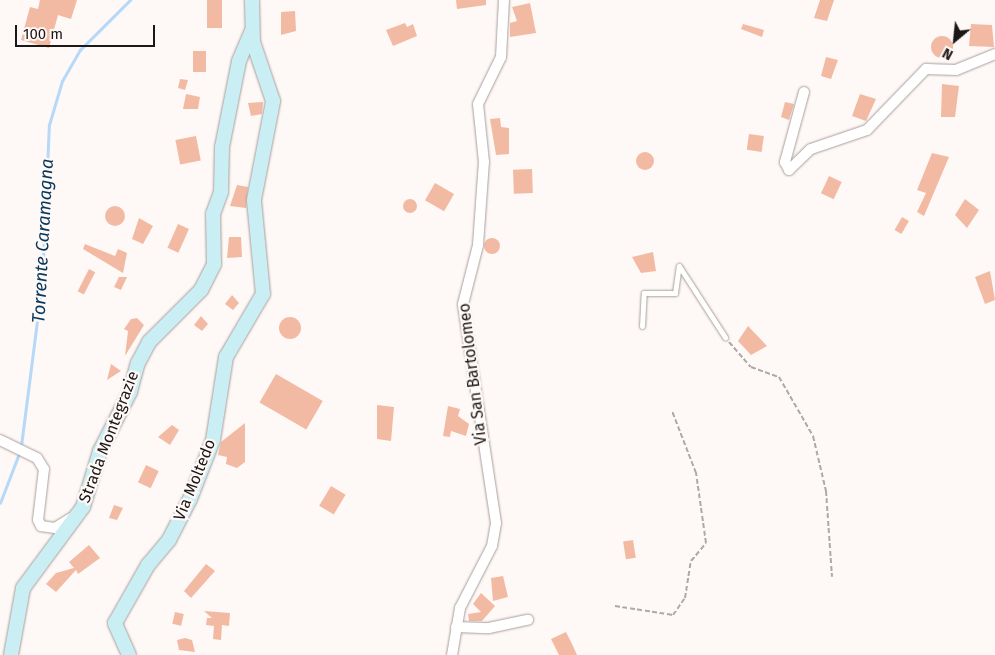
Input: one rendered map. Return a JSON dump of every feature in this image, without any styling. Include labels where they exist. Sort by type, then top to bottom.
[{"type":"street","name":"Via Moltedo","points":[[129,655],[114,623],[148,565],[169,540],[190,499],[213,440],[226,357],[262,294],[254,200],[273,117],[273,101],[260,65],[252,31],[252,0]]},
{"type":"street","name":"Via San Bartolomeo","points":[[452,655],[460,608],[492,546],[496,523],[463,304],[478,245],[484,162],[478,104],[501,58],[504,0]]},
{"type":"street","name":"Strada Montegrazie","points":[[11,655],[23,588],[83,507],[100,451],[130,392],[142,356],[149,342],[201,290],[214,264],[213,214],[221,192],[222,147],[242,50],[252,31]]},
{"type":"street","points":[[804,92],[785,162],[789,170],[811,149],[866,130],[926,69],[956,70],[995,54]]},
{"type":"street","points":[[237,79],[260,65]]},
{"type":"street","points":[[5,441],[37,458],[45,476],[38,512],[41,526],[62,525],[83,507]]},
{"type":"street","points":[[456,627],[490,628],[528,620]]},
{"type":"lane","points":[[642,326],[644,293],[675,293],[679,266],[725,337]]},
{"type":"path","points":[[725,337],[751,367],[778,377],[813,436],[826,491],[832,577]]},
{"type":"path","points":[[616,606],[673,615],[685,598],[690,561],[706,543],[696,473],[672,410]]},
{"type":"building","points":[[40,0],[77,0],[71,19],[58,15],[49,48],[21,40],[30,7],[38,9]]},
{"type":"building","points":[[207,0],[222,0],[222,28],[207,28]]},
{"type":"building","points":[[456,0],[486,0],[486,5],[457,9]]},
{"type":"building","points":[[820,0],[834,0],[827,21],[814,18]]},
{"type":"building","points":[[530,3],[536,33],[510,37],[510,23],[517,21],[512,7]]},
{"type":"building","points":[[295,11],[296,31],[281,35],[281,12]]},
{"type":"building","points":[[405,23],[407,27],[413,24],[417,36],[393,46],[386,30]]},
{"type":"building","points":[[743,24],[764,30],[762,37],[741,29]]},
{"type":"building","points":[[971,24],[992,25],[994,47],[969,46]]},
{"type":"building","points":[[942,36],[950,39],[953,47],[950,55],[942,58],[934,55],[931,47],[934,39]]},
{"type":"building","points":[[193,51],[206,51],[206,72],[193,72]]},
{"type":"building","points":[[826,57],[838,60],[831,79],[821,76]]},
{"type":"building","points":[[180,79],[188,80],[185,90],[178,88]]},
{"type":"building","points":[[942,84],[959,86],[955,117],[941,117]]},
{"type":"building","points":[[186,94],[200,97],[198,109],[183,109]]},
{"type":"building","points":[[860,94],[876,99],[866,121],[852,116]]},
{"type":"building","points":[[263,102],[262,114],[251,116],[248,103]]},
{"type":"building","points":[[785,102],[794,104],[789,120],[781,117]]},
{"type":"building","points":[[500,118],[501,127],[509,128],[509,154],[496,155],[490,119]]},
{"type":"building","points":[[749,134],[764,136],[762,152],[747,150]]},
{"type":"building","points":[[196,136],[201,161],[180,165],[175,140]]},
{"type":"building","points":[[641,152],[649,152],[654,157],[652,168],[641,170],[636,165],[636,157]]},
{"type":"building","points":[[932,153],[949,157],[924,216],[917,212],[926,193],[917,190]]},
{"type":"building","points":[[532,169],[533,193],[514,194],[513,170]]},
{"type":"building","points":[[829,176],[842,182],[834,199],[821,193]]},
{"type":"building","points":[[435,183],[454,194],[444,211],[425,200]]},
{"type":"building","points":[[237,185],[248,187],[246,208],[230,206]]},
{"type":"building","points":[[407,199],[413,199],[417,206],[413,213],[407,213],[403,209],[403,203]]},
{"type":"building","points":[[965,199],[979,210],[967,228],[955,215]]},
{"type":"building","points":[[115,206],[122,209],[125,216],[122,223],[115,226],[108,223],[105,216],[108,209]]},
{"type":"building","points":[[902,217],[909,221],[901,234],[894,230]]},
{"type":"building","points":[[139,218],[153,226],[143,244],[132,239]]},
{"type":"building","points":[[178,224],[189,229],[178,253],[167,248]]},
{"type":"building","points":[[229,237],[241,237],[242,257],[227,258]]},
{"type":"building","points":[[492,238],[498,240],[500,246],[498,252],[492,254],[486,252],[484,246],[486,240]]},
{"type":"building","points":[[85,244],[115,256],[118,249],[127,253],[123,273],[83,249]]},
{"type":"building","points":[[653,252],[656,271],[641,273],[632,257]]},
{"type":"building","points":[[89,269],[95,272],[84,294],[78,291]]},
{"type":"building","points":[[990,271],[995,300],[985,304],[975,277]]},
{"type":"building","points":[[119,277],[127,277],[121,290],[114,287]]},
{"type":"building","points":[[232,295],[239,303],[233,310],[225,304]]},
{"type":"building","points":[[201,316],[208,324],[202,331],[194,325]]},
{"type":"building","points":[[290,317],[298,320],[301,328],[298,336],[290,339],[282,336],[279,328],[282,320]]},
{"type":"building","points":[[137,318],[144,325],[125,356],[128,331],[124,329],[131,319]]},
{"type":"building","points":[[748,326],[767,346],[751,355],[738,341]]},
{"type":"building","points":[[111,364],[121,371],[107,380]]},
{"type":"building","points":[[276,374],[323,401],[306,430],[260,403]]},
{"type":"building","points":[[377,405],[394,407],[391,441],[377,439]]},
{"type":"building","points":[[448,406],[460,409],[458,416],[469,424],[466,436],[451,431],[450,437],[443,436]]},
{"type":"building","points":[[245,423],[245,462],[237,468],[226,464],[227,457],[218,455],[221,442]]},
{"type":"building","points":[[172,425],[179,430],[170,445],[158,437]]},
{"type":"building","points":[[146,465],[159,471],[151,488],[138,482]]},
{"type":"building","points":[[331,486],[346,495],[334,514],[319,506]]},
{"type":"building","points":[[114,505],[123,508],[117,520],[109,518]]},
{"type":"building","points":[[633,540],[636,558],[626,559],[623,542]]},
{"type":"building","points":[[89,545],[100,558],[78,574],[76,570],[56,592],[46,584],[56,573],[74,568],[69,562]]},
{"type":"building","points":[[206,564],[215,571],[191,598],[184,591]]},
{"type":"building","points":[[503,576],[508,597],[493,601],[491,578]]},
{"type":"building","points":[[481,593],[495,606],[482,621],[469,621],[468,614],[481,612],[473,604]]},
{"type":"building","points":[[204,611],[230,613],[229,626],[222,625],[221,640],[213,639],[214,626],[206,625],[207,618],[212,618]]},
{"type":"building","points":[[175,612],[184,614],[181,626],[172,624]]},
{"type":"building","points":[[566,632],[577,655],[559,655],[551,639]]},
{"type":"building","points":[[185,638],[192,640],[195,652],[179,650],[177,640]]},
{"type":"waterway","name":"Torrente Caramagna","points":[[21,446],[42,283],[49,125],[62,81],[80,50],[130,0]]},
{"type":"waterway","name":"Torrente Caramagna","points":[[0,503],[20,451]]}]
